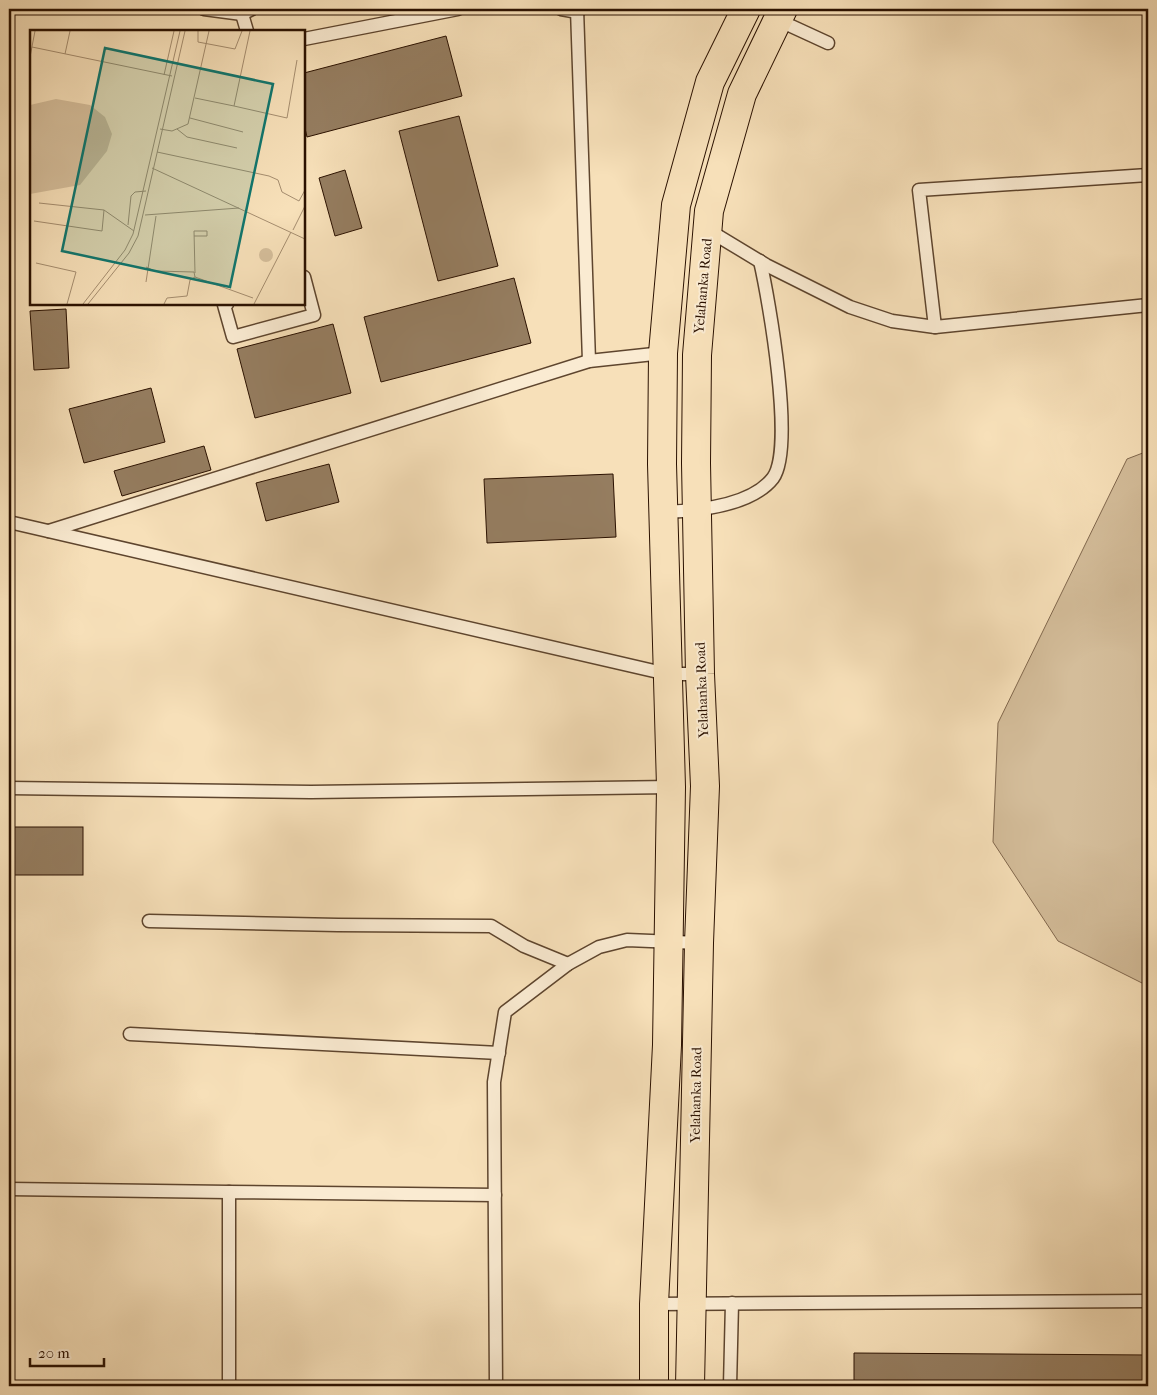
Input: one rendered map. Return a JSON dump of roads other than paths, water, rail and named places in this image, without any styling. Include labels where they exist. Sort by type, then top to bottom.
[{"type":"main road","points":[[654,1386],[654,1304],[667,1054],[671,786],[663,512],[663,353],[676,205],[710,82],[746,9]]},
{"type":"main road","name":"Yelahanka Road","points":[[690,1386],[690,1304],[699,943],[705,786],[700,674],[697,355],[709,211],[742,94],[780,14]]},
{"type":"lane","points":[[204,9],[247,11],[247,30]]},
{"type":"lane","points":[[305,39],[458,9]]},
{"type":"lane","points":[[561,9],[578,10],[588,361]]},
{"type":"lane","points":[[780,14],[828,43]]},
{"type":"lane","points":[[935,327],[919,190],[1148,175]]},
{"type":"lane","points":[[708,230],[760,261],[850,307],[892,321],[935,327],[1148,305]]},
{"type":"lane","points":[[663,512],[697,511],[740,498],[759,490],[774,477],[780,457],[782,438],[780,392],[767,293],[760,261]]},
{"type":"lane","points":[[224,305],[233,337],[314,315],[305,284]]},
{"type":"lane","points":[[49,531],[588,361],[663,353]]},
{"type":"lane","points":[[9,522],[667,674],[700,674]]},
{"type":"lane","points":[[9,788],[311,792],[671,786]]},
{"type":"lane","points":[[149,921],[491,926],[524,946],[568,964]]},
{"type":"lane","points":[[496,1386],[494,1082],[505,1012],[568,964],[598,947],[627,940],[699,943]]},
{"type":"lane","points":[[130,1034],[499,1053]]},
{"type":"lane","points":[[9,1189],[495,1195]]},
{"type":"lane","points":[[229,1192],[229,1386]]},
{"type":"lane","points":[[654,1304],[1148,1301]]},
{"type":"lane","points":[[730,1386],[732,1304]]}]
